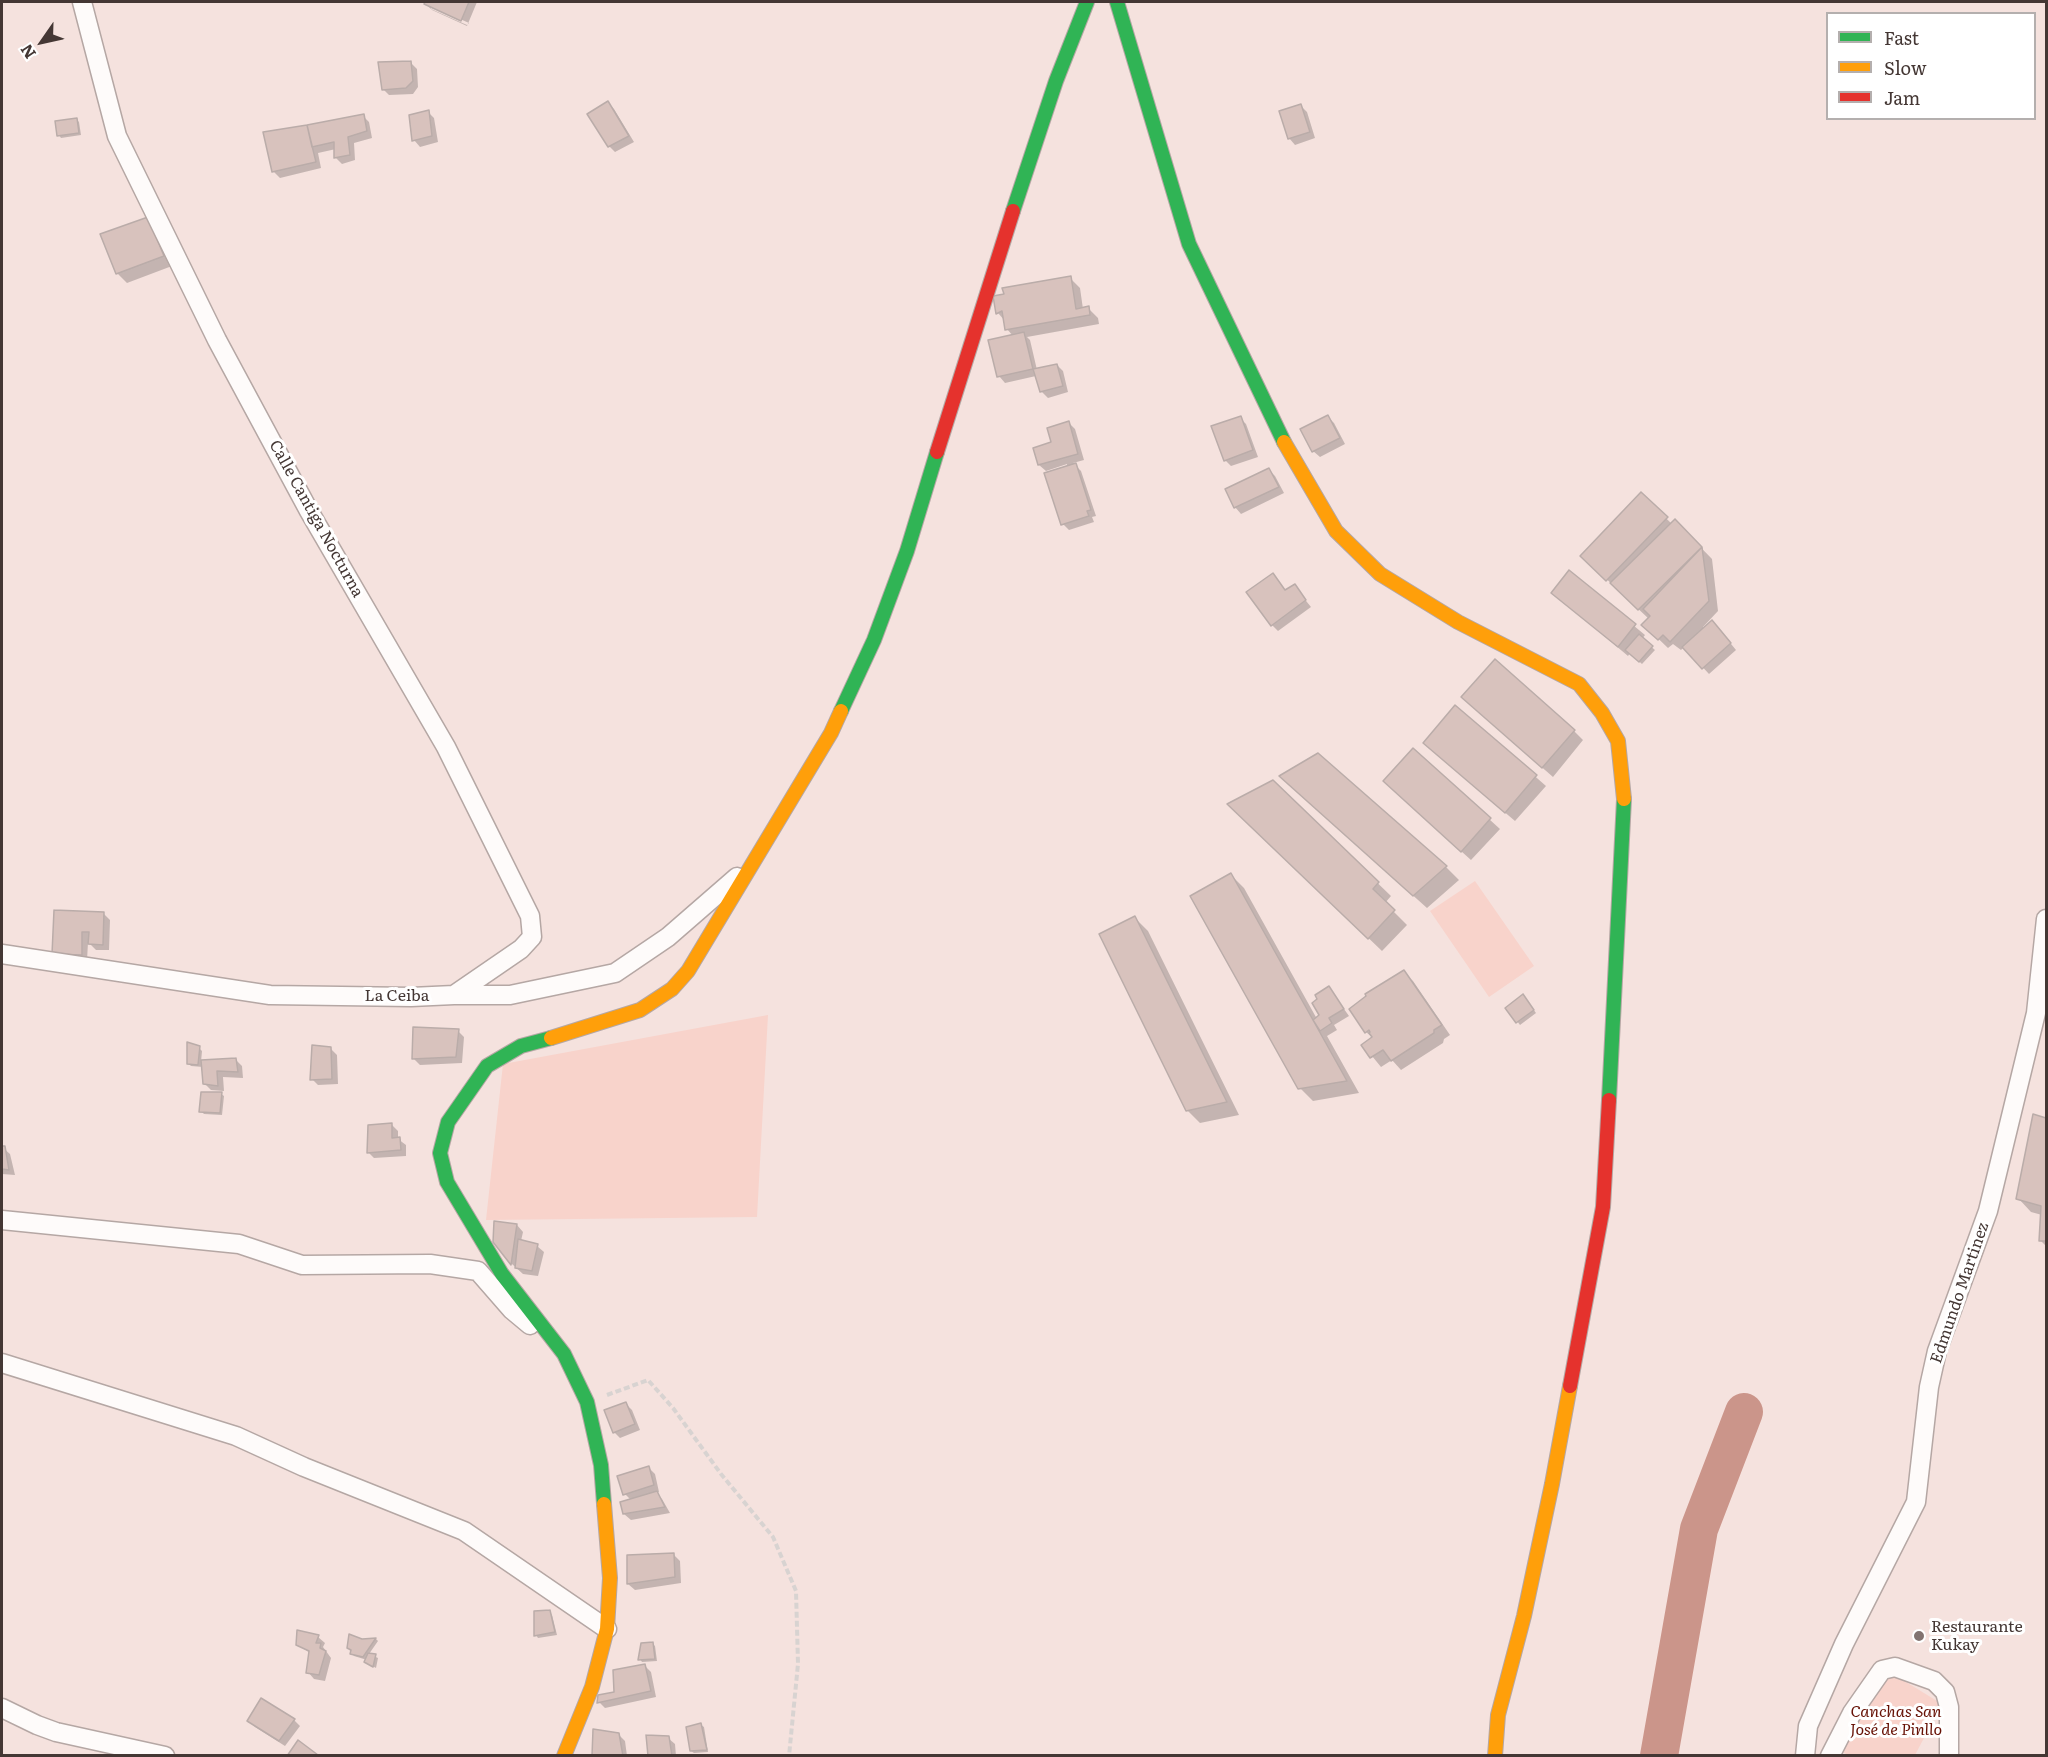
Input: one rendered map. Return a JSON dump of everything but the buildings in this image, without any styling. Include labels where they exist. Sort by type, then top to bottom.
[{"type":"street","name":"Calle Cantiga Nocturna","points":[[82,2],[117,136],[217,340],[309,511],[446,747],[530,916],[532,937],[521,949],[454,994]]},
{"type":"street","points":[[564,1755],[592,1687],[607,1629],[610,1578],[601,1465],[587,1402],[564,1354],[502,1274],[447,1182],[440,1153],[448,1122],[487,1066],[521,1046],[568,1034],[640,1010],[672,989],[688,972],[831,733],[874,640],[907,551],[983,302],[1042,125],[1087,2]]},
{"type":"street","points":[[1117,2],[1189,244],[1282,439],[1336,531],[1380,574],[1458,622],[1580,684],[1602,713],[1618,741],[1624,800],[1603,1207],[1552,1484],[1524,1616],[1498,1715],[1495,1755]]},
{"type":"street","name":"La Ceiba","points":[[2,954],[270,994],[411,997],[454,994],[510,995],[615,974],[668,937],[754,862]]},
{"type":"street","name":"Edmundo Martinez","points":[[1805,1755],[1808,1726],[1844,1644],[1916,1502],[1929,1387],[1937,1351],[1988,1211],[2036,1013],[2046,920]]},
{"type":"street","points":[[2,1220],[239,1244],[302,1265],[430,1264],[478,1271],[512,1310],[564,1354]]},
{"type":"street","points":[[2,1363],[237,1436],[304,1467],[464,1531],[607,1629]]},
{"type":"street","points":[[1830,1755],[1852,1713],[1882,1670],[1895,1666],[1934,1681],[1945,1692],[1949,1707],[1949,1755]]},
{"type":"street","points":[[2,1708],[56,1732],[165,1755]]},
{"type":"path","points":[[587,1402],[648,1380],[773,1537],[796,1591],[798,1664],[789,1755]]},
{"type":"green space","points":[[1475,881],[1534,966],[1489,997],[1430,911]]},
{"type":"green space","points":[[768,1015],[757,1217],[486,1220],[503,1064]]},
{"type":"green space","name":"Canchas San José de Pinllo","points":[[1888,1671],[1942,1704],[1915,1755],[1848,1755],[1841,1751]]},
{"type":"waterway","points":[[1659,1756],[1699,1529],[1744,1412]]},
{"type":"traffic: fast","points":[[1013,211],[1056,81],[1087,2]]},
{"type":"traffic: fast","points":[[1117,2],[1189,244],[1284,442]]},
{"type":"traffic: fast","points":[[841,711],[874,640],[907,551],[937,452]]},
{"type":"traffic: fast","points":[[1609,1100],[1624,799]]},
{"type":"traffic: fast","points":[[551,1038],[521,1046],[487,1066],[448,1122],[440,1153],[447,1182],[502,1274],[564,1354],[587,1402],[601,1465],[604,1504]]},
{"type":"traffic: slow","points":[[1284,442],[1336,531],[1380,574],[1458,622],[1579,684],[1602,713],[1618,741],[1624,799]]},
{"type":"traffic: slow","points":[[551,1038],[640,1010],[672,989],[688,971],[831,733],[841,711]]},
{"type":"traffic: slow","points":[[1495,1756],[1498,1715],[1524,1616],[1570,1386]]},
{"type":"traffic: slow","points":[[564,1756],[592,1687],[607,1629],[610,1578],[604,1504]]},
{"type":"traffic: jam","points":[[937,452],[1013,211]]},
{"type":"traffic: jam","points":[[1570,1386],[1603,1207],[1609,1100]]},
{"type":"place","name":"Restaurante Kukay","points":[[1919,1636]]}]
